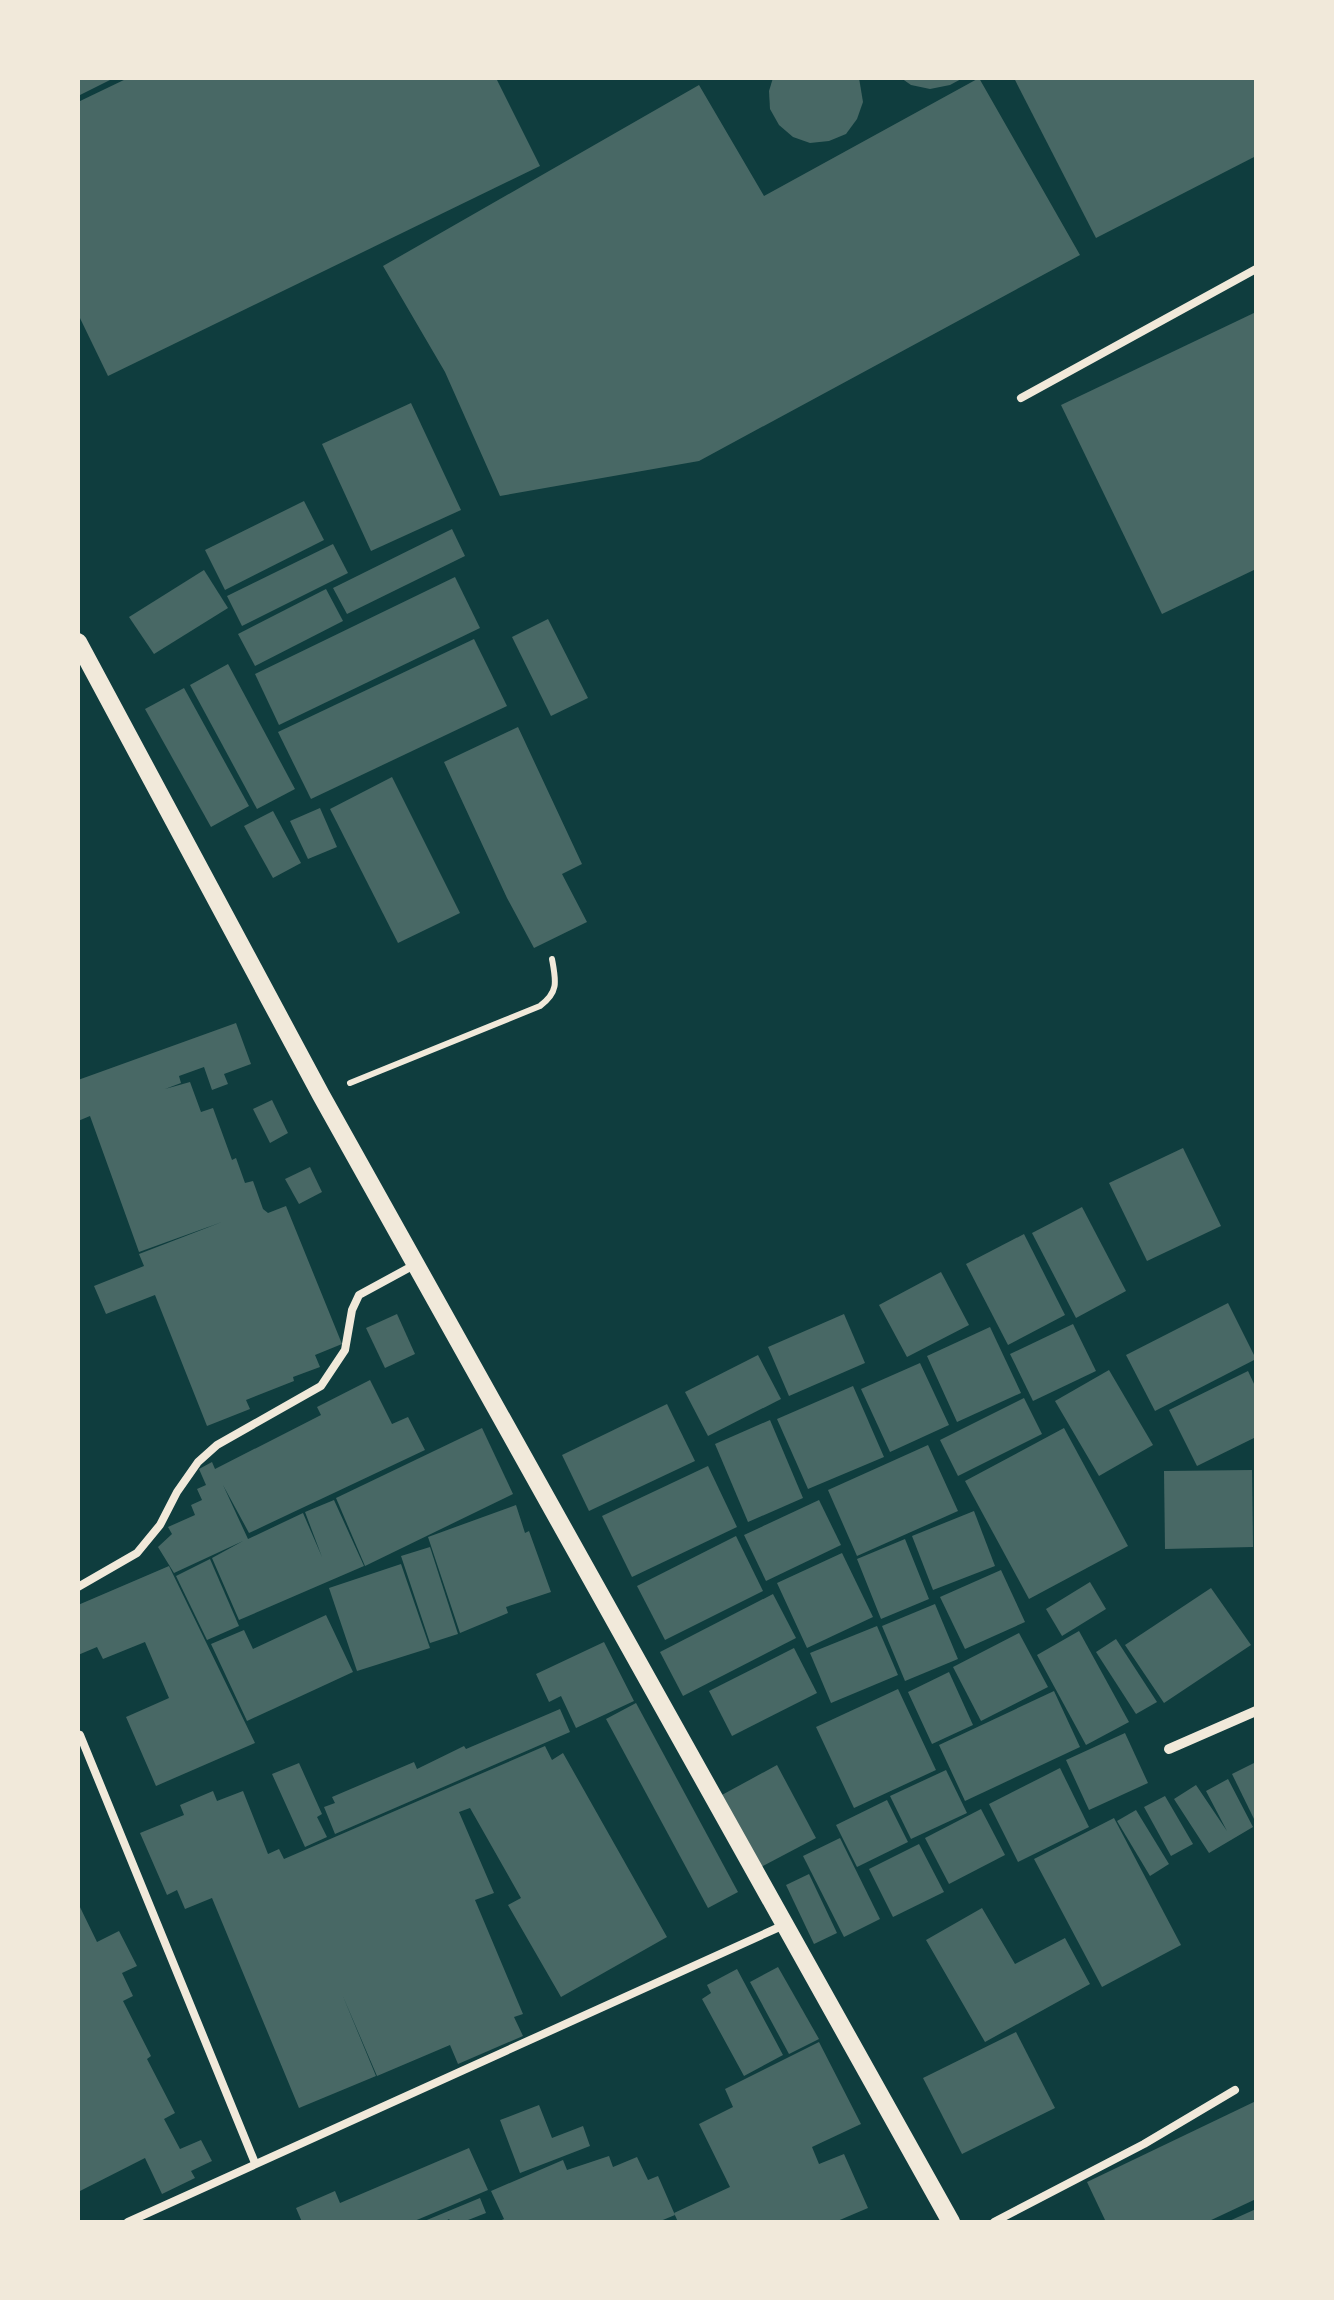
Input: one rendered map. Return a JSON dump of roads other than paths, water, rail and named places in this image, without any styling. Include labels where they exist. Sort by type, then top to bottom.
[{"type":"street","points":[[78,642],[84,670],[951,2222]]},
{"type":"street","points":[[1170,1749],[1256,1711]]},
{"type":"lane","points":[[1022,398],[1256,268]]},
{"type":"lane","points":[[78,1587],[137,1553],[160,1525],[198,1462],[216,1444],[322,1386],[345,1350],[358,1295],[416,1264]]},
{"type":"lane","points":[[80,1735],[254,2162]]},
{"type":"lane","points":[[128,2222],[784,1925]]},
{"type":"lane","points":[[994,2222],[1144,2144],[1236,2090]]}]
